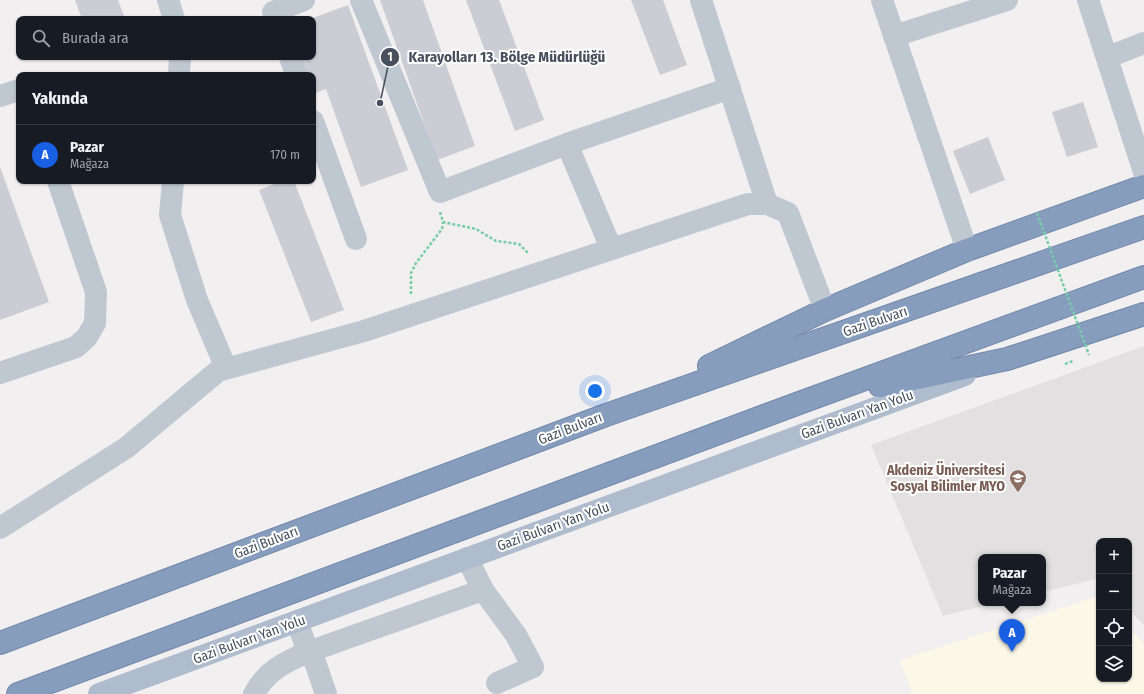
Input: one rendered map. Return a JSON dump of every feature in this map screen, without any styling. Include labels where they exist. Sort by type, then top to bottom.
[{"type":"highway","points":[[606,415],[825,310],[967,250],[1144,186]]},
{"type":"highway","name":"Gazi Bulvarı","points":[[0,643],[606,415],[1144,227]]},
{"type":"highway","points":[[18,694],[802,402],[1144,277]]},
{"type":"highway","points":[[802,402],[1007,359],[1144,314]]},
{"type":"main road","name":"Gazi Bulvarı Yan Yolu","points":[[99,694],[1007,359]]},
{"type":"street","points":[[168,0],[173,16]]},
{"type":"street","points":[[275,16],[273,12],[304,0]]},
{"type":"street","points":[[361,0],[440,192],[567,144],[730,88]]},
{"type":"street","points":[[701,0],[767,204]]},
{"type":"street","points":[[882,0],[967,250]]},
{"type":"street","points":[[894,36],[1007,0]]},
{"type":"street","points":[[1088,0],[1108,57],[1144,172]]},
{"type":"street","points":[[1108,57],[1144,43]]},
{"type":"street","points":[[179,72],[180,60]]},
{"type":"street","points":[[291,60],[295,72]]},
{"type":"street","points":[[0,96],[16,91]]},
{"type":"street","points":[[316,129],[356,239]]},
{"type":"street","points":[[567,144],[611,248]]},
{"type":"street","points":[[0,372],[76,348],[87,337],[95,323],[96,292],[59,184]]},
{"type":"street","points":[[173,184],[170,214],[197,300],[226,368]]},
{"type":"street","points":[[0,528],[126,448],[218,371],[364,331],[611,248],[748,204],[767,204],[788,213],[825,310]]},
{"type":"street","points":[[467,558],[483,590],[516,634],[533,667],[497,683]]},
{"type":"street","points":[[254,694],[266,677],[283,663],[308,652],[483,590]]},
{"type":"street","points":[[297,621],[308,652],[315,662],[326,694]]},
{"type":"path","points":[[414,314],[411,294],[411,273],[442,229],[443,222],[441,215],[440,192]]},
{"type":"path","points":[[1037,213],[1089,355]]},
{"type":"path","points":[[443,222],[476,229],[496,241],[519,244],[529,254],[536,273]]},
{"type":"shaded area","name":"Akdeniz Üniversitesi Sosyal Bilimler MYO","points":[[1144,346],[1144,625],[1132,613],[1132,538],[1096,538],[1096,579],[1046,591],[1046,554],[978,554],[978,606],[983,606],[943,616],[871,445]]},
{"type":"shaded area","points":[[1096,597],[1096,682],[1132,682],[1132,631],[1144,644],[1144,694],[913,694],[900,660]]},
{"type":"building","points":[[75,0],[118,0],[124,16],[81,16]]},
{"type":"building","points":[[380,0],[423,0],[475,146],[437,160]]},
{"type":"building","points":[[466,0],[499,0],[544,120],[515,131]]},
{"type":"building","points":[[631,0],[663,0],[687,65],[660,75]]},
{"type":"building","points":[[348,5],[408,170],[361,187],[326,89],[316,93],[316,72],[299,72],[294,60],[316,60],[316,17]]},
{"type":"building","points":[[1083,102],[1098,147],[1067,157],[1052,112]]},
{"type":"building","points":[[988,137],[1005,180],[970,194],[953,151]]},
{"type":"building","points":[[0,167],[49,302],[0,320]]},
{"type":"building","points":[[274,184],[295,184],[344,310],[311,322],[259,190]]},
{"type":"place","name":"Karayolları 13. Bölge Müdürlüğü","points":[[380,103]]},
{"type":"place","name":"Akdeniz Üniversitesi Sosyal Bilimler MYO","points":[[1018,493]]},
{"type":"place","name":"Pazar","points":[[1012,652]]}]
